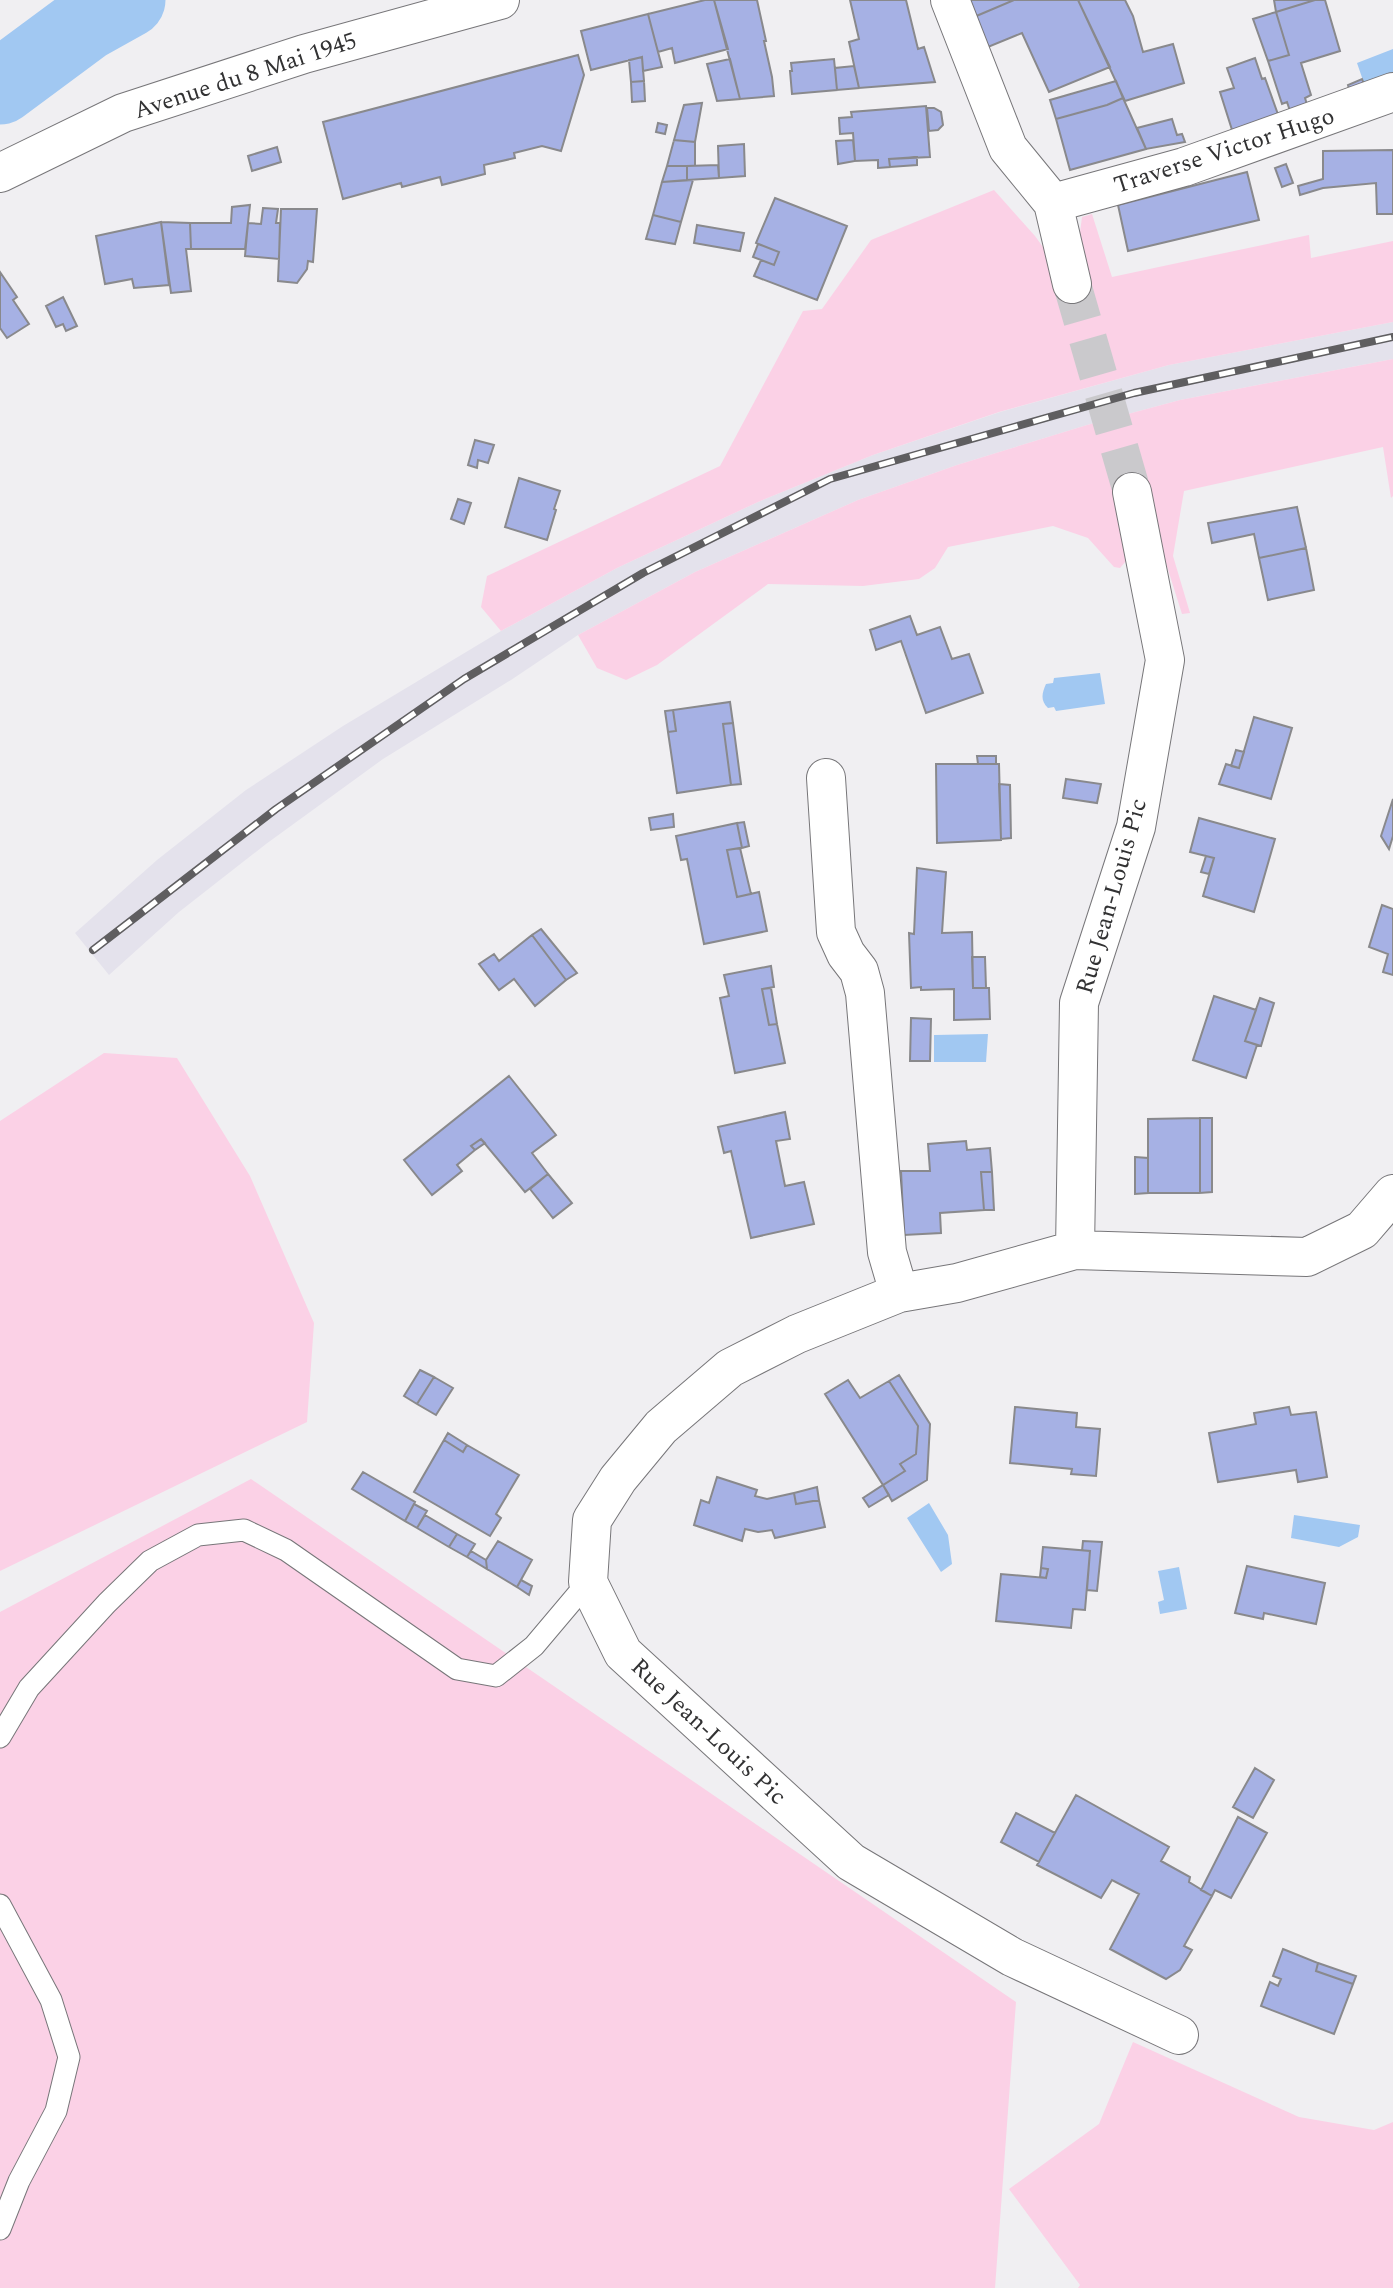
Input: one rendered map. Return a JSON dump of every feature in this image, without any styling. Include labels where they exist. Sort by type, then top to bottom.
[{"type":"street","name":"Avenue du 8 Mai 1945","points":[[0,173],[122,113],[304,54],[500,0]]},
{"type":"street","points":[[950,0],[1008,148],[1053,203],[1072,284]]},
{"type":"street","name":"Traverse Victor Hugo","points":[[1053,203],[1184,167],[1393,93]]},
{"type":"street","name":"Rue Jean-Louis Pic","points":[[1132,492],[1165,660],[1136,827],[1079,1003],[1074,1250],[957,1283],[899,1293],[797,1334],[730,1368],[661,1427],[618,1479],[592,1520],[588,1582],[623,1653],[852,1862],[1012,1957],[1179,2035]]},
{"type":"street","points":[[826,778],[836,932],[846,954],[859,971],[865,993],[887,1252],[899,1293]]},
{"type":"street","points":[[1074,1250],[1307,1257],[1363,1230],[1393,1194]]},
{"type":"lane","points":[[0,1737],[29,1688],[107,1603],[150,1561],[198,1535],[244,1530],[286,1550],[457,1670],[496,1676],[534,1646],[588,1582]]},
{"type":"lane","points":[[0,1905],[51,2000],[69,2057],[56,2111],[19,2181],[0,2230]]},
{"type":"shaded area","points":[[994,190],[1048,254],[1079,240],[1082,217],[1092,214],[1112,277],[1309,235],[1311,258],[1393,241],[1393,322],[1169,365],[999,412],[873,455],[758,502],[617,568],[501,631],[481,607],[487,576],[720,466],[803,311],[822,309],[871,240]]},
{"type":"shaded area","points":[[1393,322],[1393,359],[1180,400],[1087,425],[957,465],[858,500],[695,572],[578,635],[383,759],[266,844],[179,912],[109,975],[75,933],[157,860],[246,790],[343,726],[501,631],[617,568],[758,502],[873,455],[1000,412],[1169,365]]},
{"type":"shaded area","points":[[1393,359],[1393,496],[1391,498],[1383,447],[1184,491],[1173,556],[1190,613],[1182,614],[1147,503],[1126,561],[1120,568],[1114,567],[1088,538],[1053,526],[948,547],[935,568],[919,579],[863,586],[768,584],[657,665],[626,680],[597,668],[578,635],[695,572],[858,500],[957,465],[1180,400]]},
{"type":"shaded area","points":[[104,1053],[177,1058],[250,1176],[314,1323],[307,1422],[0,1571],[0,1121]]},
{"type":"shaded area","points":[[251,1479],[1016,2002],[995,2288],[0,2288],[0,1612]]},
{"type":"shaded area","points":[[1133,2042],[1299,2117],[1374,2130],[1393,2122],[1393,2288],[1078,2288],[1080,2285],[1009,2189],[1099,2124]]},
{"type":"water","points":[[1393,49],[1393,82],[1367,92],[1357,63]]},
{"type":"water","points":[[1100,673],[1105,704],[1056,711],[1054,707],[1048,708],[1044,702],[1046,684],[1053,683],[1054,678]]},
{"type":"water","points":[[988,1034],[986,1062],[934,1062],[934,1035]]},
{"type":"water","points":[[929,1503],[948,1535],[952,1564],[941,1572],[907,1518]]},
{"type":"water","points":[[1294,1515],[1360,1525],[1358,1537],[1339,1547],[1291,1538]]},
{"type":"water","points":[[1179,1567],[1187,1609],[1160,1614],[1158,1602],[1164,1600],[1158,1571]]},
{"type":"building","points":[[714,0],[728,49],[675,63],[672,48],[658,52],[648,14]]},
{"type":"building","points":[[714,0],[757,0],[774,96],[740,99]]},
{"type":"building","points":[[850,0],[906,0],[918,49],[924,47],[935,82],[859,88],[849,42],[859,39]]},
{"type":"building","points":[[966,0],[1014,0],[974,17]]},
{"type":"building","points":[[1014,0],[1078,0],[1110,67],[1049,92],[1022,33],[988,47],[974,17]]},
{"type":"building","points":[[1078,0],[1125,0],[1133,16],[1143,52],[1173,44],[1184,83],[1125,101]]},
{"type":"building","points":[[1274,0],[1315,0],[1276,12]]},
{"type":"building","points":[[1315,0],[1325,0],[1340,51],[1301,63],[1311,95],[1305,98],[1310,114],[1293,120],[1287,102],[1282,104],[1268,61],[1289,55],[1276,12]]},
{"type":"building","points":[[1276,12],[1289,55],[1268,61],[1253,19]]},
{"type":"building","points":[[648,14],[662,67],[643,71],[642,57],[591,70],[581,31]]},
{"type":"building","points":[[578,55],[584,75],[561,151],[542,146],[514,153],[515,158],[484,165],[485,174],[442,185],[440,177],[402,187],[401,183],[343,199],[323,122]]},
{"type":"building","points":[[642,57],[644,81],[631,82],[629,60]]},
{"type":"building","points":[[1255,58],[1280,120],[1233,133],[1220,92],[1234,88],[1227,68]]},
{"type":"building","points":[[730,59],[740,99],[717,101],[707,64]]},
{"type":"building","points":[[834,59],[837,90],[792,94],[791,63]]},
{"type":"building","points":[[854,66],[859,88],[837,90],[835,68]]},
{"type":"building","points":[[1362,79],[1367,92],[1352,99],[1348,85]]},
{"type":"building","points":[[644,81],[645,101],[632,102],[631,82]]},
{"type":"building","points":[[1116,81],[1123,98],[1056,119],[1050,100]]},
{"type":"building","points":[[1123,98],[1146,149],[1070,170],[1056,119]]},
{"type":"building","points":[[702,103],[695,142],[674,140],[684,105]]},
{"type":"building","points":[[926,106],[930,157],[889,159],[890,167],[878,168],[878,160],[855,161],[853,133],[840,134],[839,118],[852,117],[851,112]]},
{"type":"building","points":[[927,108],[941,112],[943,125],[938,130],[929,131]]},
{"type":"building","points":[[1172,119],[1177,135],[1182,134],[1185,142],[1146,149],[1137,128]]},
{"type":"building","points":[[658,123],[667,125],[665,134],[656,132]]},
{"type":"building","points":[[674,140],[695,142],[695,166],[667,166]]},
{"type":"building","points":[[853,140],[855,161],[838,164],[836,141]]},
{"type":"building","points":[[744,144],[745,176],[719,178],[718,146]]},
{"type":"building","points":[[277,147],[281,162],[252,171],[248,156]]},
{"type":"building","points":[[1393,150],[1393,214],[1377,214],[1376,183],[1323,188],[1300,195],[1298,186],[1323,179],[1323,151]]},
{"type":"building","points":[[917,157],[917,165],[890,167],[889,159]]},
{"type":"building","points":[[1286,164],[1293,183],[1282,187],[1275,168]]},
{"type":"building","points":[[718,165],[719,178],[687,180],[687,166]]},
{"type":"building","points":[[667,166],[687,166],[687,180],[662,182]]},
{"type":"building","points":[[1247,172],[1259,220],[1128,251],[1118,205]]},
{"type":"building","points":[[693,180],[681,222],[653,215],[662,182]]},
{"type":"building","points":[[775,198],[847,226],[817,300],[754,276],[761,260],[774,265],[779,252],[756,243]]},
{"type":"building","points":[[250,205],[245,249],[191,249],[190,223],[231,223],[232,207]]},
{"type":"building","points":[[263,208],[278,209],[276,223],[280,223],[279,259],[245,256],[248,223],[261,224]]},
{"type":"building","points":[[281,209],[317,209],[313,262],[308,261],[307,269],[297,283],[278,281]]},
{"type":"building","points":[[653,215],[681,222],[675,244],[646,239]]},
{"type":"building","points":[[161,222],[169,285],[134,288],[132,279],[105,284],[96,236]]},
{"type":"building","points":[[161,222],[190,223],[191,249],[186,249],[191,291],[171,293]]},
{"type":"building","points":[[697,225],[744,233],[740,251],[694,243]]},
{"type":"building","points":[[758,244],[779,252],[774,265],[753,257]]},
{"type":"building","points":[[0,272],[17,297],[13,300],[29,324],[7,338],[0,328]]},
{"type":"building","points":[[63,297],[77,326],[66,331],[63,324],[56,327],[46,306]]},
{"type":"building","points":[[475,440],[494,445],[488,463],[478,460],[477,468],[468,465]]},
{"type":"building","points":[[519,478],[560,491],[547,540],[505,527]]},
{"type":"building","points":[[458,499],[471,503],[464,524],[451,519]]},
{"type":"building","points":[[1297,507],[1306,548],[1259,558],[1254,534],[1212,543],[1208,523]]},
{"type":"building","points":[[1306,548],[1314,590],[1268,600],[1259,558]]},
{"type":"building","points":[[910,616],[917,635],[940,627],[952,659],[969,654],[983,693],[926,713],[901,641],[876,650],[870,630]]},
{"type":"building","points":[[730,702],[733,723],[723,724],[731,785],[677,793],[668,732],[676,731],[673,710]]},
{"type":"building","points":[[673,710],[676,731],[668,732],[665,711]]},
{"type":"building","points":[[1254,717],[1292,728],[1271,799],[1219,784],[1226,764],[1239,768]]},
{"type":"building","points":[[733,723],[741,784],[731,785],[723,724]]},
{"type":"building","points":[[1236,750],[1244,752],[1239,768],[1231,766]]},
{"type":"building","points":[[977,756],[996,756],[996,764],[978,764]]},
{"type":"building","points":[[936,764],[999,764],[1001,840],[937,843]]},
{"type":"building","points":[[1066,779],[1101,784],[1097,803],[1063,798]]},
{"type":"building","points":[[999,784],[1010,785],[1011,838],[1001,839]]},
{"type":"building","points":[[1393,799],[1393,836],[1389,849],[1381,836]]},
{"type":"building","points":[[673,814],[674,827],[651,830],[649,818]]},
{"type":"building","points":[[1199,818],[1275,839],[1254,912],[1203,896],[1214,858],[1190,852]]},
{"type":"building","points":[[744,822],[749,846],[742,848],[737,823]]},
{"type":"building","points":[[737,823],[742,848],[727,850],[737,897],[759,892],[767,931],[704,944],[687,859],[681,860],[676,836]]},
{"type":"building","points":[[740,848],[751,894],[737,897],[727,850]]},
{"type":"building","points":[[1206,856],[1214,858],[1209,874],[1201,872]]},
{"type":"building","points":[[917,868],[946,872],[942,933],[972,932],[973,988],[989,988],[990,1019],[954,1020],[954,989],[911,988],[909,933],[914,934]]},
{"type":"building","points":[[1382,905],[1393,909],[1393,975],[1383,972],[1388,954],[1369,947]]},
{"type":"building","points":[[541,929],[577,973],[566,980],[532,935]]},
{"type":"building","points":[[532,935],[566,980],[535,1006],[514,979],[499,990],[479,964],[494,954],[499,961]]},
{"type":"building","points":[[972,957],[985,957],[986,988],[973,988]]},
{"type":"building","points":[[771,966],[774,987],[762,989],[769,1025],[777,1024],[785,1063],[735,1073],[720,998],[729,996],[724,975]]},
{"type":"building","points":[[771,988],[777,1024],[769,1025],[762,989]]},
{"type":"building","points":[[1214,996],[1256,1010],[1245,1041],[1257,1045],[1246,1078],[1193,1060]]},
{"type":"building","points":[[1260,998],[1274,1003],[1261,1046],[1245,1041]]},
{"type":"building","points":[[911,1018],[931,1019],[930,1061],[910,1061]]},
{"type":"building","points":[[509,1076],[556,1135],[532,1153],[548,1174],[525,1192],[481,1139],[471,1146],[475,1150],[457,1165],[462,1171],[432,1195],[404,1160]]},
{"type":"building","points":[[785,1112],[790,1139],[776,1141],[785,1186],[804,1182],[814,1224],[751,1238],[731,1151],[724,1153],[718,1127]]},
{"type":"building","points":[[1200,1118],[1212,1118],[1212,1192],[1200,1193]]},
{"type":"building","points":[[1200,1118],[1200,1193],[1148,1193],[1148,1119]]},
{"type":"building","points":[[481,1139],[485,1143],[475,1150],[471,1146]]},
{"type":"building","points":[[966,1141],[967,1150],[990,1148],[992,1172],[981,1172],[984,1210],[940,1213],[941,1233],[904,1235],[901,1171],[930,1171],[928,1144]]},
{"type":"building","points":[[1135,1157],[1148,1158],[1148,1193],[1135,1194]]},
{"type":"building","points":[[981,1172],[992,1172],[994,1210],[984,1210]]},
{"type":"building","points":[[548,1174],[572,1203],[553,1218],[530,1189]]},
{"type":"building","points":[[420,1370],[434,1377],[417,1404],[404,1396]]},
{"type":"building","points":[[899,1375],[930,1424],[927,1480],[892,1501],[883,1485],[905,1471],[900,1464],[916,1454],[918,1426],[889,1381]]},
{"type":"building","points":[[434,1377],[453,1388],[436,1415],[417,1404]]},
{"type":"building","points":[[848,1380],[860,1398],[889,1381],[918,1426],[916,1454],[900,1464],[905,1471],[883,1485],[825,1394]]},
{"type":"building","points":[[1015,1407],[1077,1413],[1076,1427],[1100,1429],[1096,1476],[1071,1474],[1072,1469],[1010,1463]]},
{"type":"building","points":[[1289,1407],[1291,1415],[1316,1412],[1327,1477],[1298,1482],[1296,1470],[1218,1482],[1209,1433],[1256,1424],[1254,1413]]},
{"type":"building","points":[[448,1433],[467,1445],[463,1452],[444,1440]]},
{"type":"building","points":[[444,1440],[463,1452],[467,1445],[519,1475],[496,1514],[501,1518],[490,1536],[414,1492]]},
{"type":"building","points":[[363,1472],[415,1502],[405,1521],[352,1489]]},
{"type":"building","points":[[717,1477],[757,1490],[755,1496],[767,1499],[794,1493],[796,1504],[819,1500],[825,1527],[775,1538],[772,1530],[758,1532],[745,1529],[742,1541],[694,1525],[701,1500],[709,1503]]},
{"type":"building","points":[[883,1485],[889,1495],[869,1507],[863,1498]]},
{"type":"building","points":[[817,1487],[819,1500],[796,1504],[794,1493]]},
{"type":"building","points":[[414,1504],[427,1511],[417,1528],[405,1521]]},
{"type":"building","points":[[425,1515],[457,1534],[449,1547],[417,1528]]},
{"type":"building","points":[[457,1534],[475,1544],[467,1557],[449,1547]]},
{"type":"building","points":[[498,1541],[532,1560],[517,1587],[487,1569],[486,1560]]},
{"type":"building","points":[[1083,1541],[1102,1542],[1097,1591],[1087,1590],[1090,1551],[1082,1551]]},
{"type":"building","points":[[1043,1547],[1090,1551],[1085,1610],[1073,1609],[1071,1628],[996,1621],[1001,1574],[1046,1578],[1048,1569],[1041,1568]]},
{"type":"building","points":[[471,1551],[486,1560],[487,1569],[467,1557]]},
{"type":"building","points":[[1247,1566],[1325,1583],[1316,1624],[1264,1613],[1263,1619],[1235,1613]]},
{"type":"building","points":[[1041,1568],[1048,1569],[1046,1578],[1040,1577]]},
{"type":"building","points":[[521,1580],[532,1586],[529,1595],[517,1587]]},
{"type":"building","points":[[1255,1768],[1274,1780],[1253,1818],[1233,1807]]},
{"type":"building","points":[[1076,1795],[1169,1847],[1161,1861],[1190,1877],[1189,1882],[1212,1896],[1184,1946],[1192,1950],[1180,1970],[1166,1979],[1110,1949],[1139,1894],[1112,1880],[1101,1898],[1037,1865]]},
{"type":"building","points":[[1016,1813],[1055,1833],[1039,1862],[1001,1842]]},
{"type":"building","points":[[1238,1817],[1267,1833],[1231,1898],[1215,1890],[1212,1896],[1201,1890]]},
{"type":"building","points":[[1283,1949],[1318,1963],[1316,1971],[1353,1984],[1334,2034],[1261,2006],[1270,1982],[1278,1986],[1281,1979],[1273,1976]]},
{"type":"building","points":[[1318,1963],[1356,1976],[1353,1984],[1316,1971]]},
{"type":"waterway","points":[[0,87],[85,24],[128,0]]},
{"type":"tunnel","points":[[1072,284],[1132,492]]},
{"type":"railway","points":[[93,950],[276,809],[464,679],[643,573],[830,479],[1134,393],[1393,337]]}]
